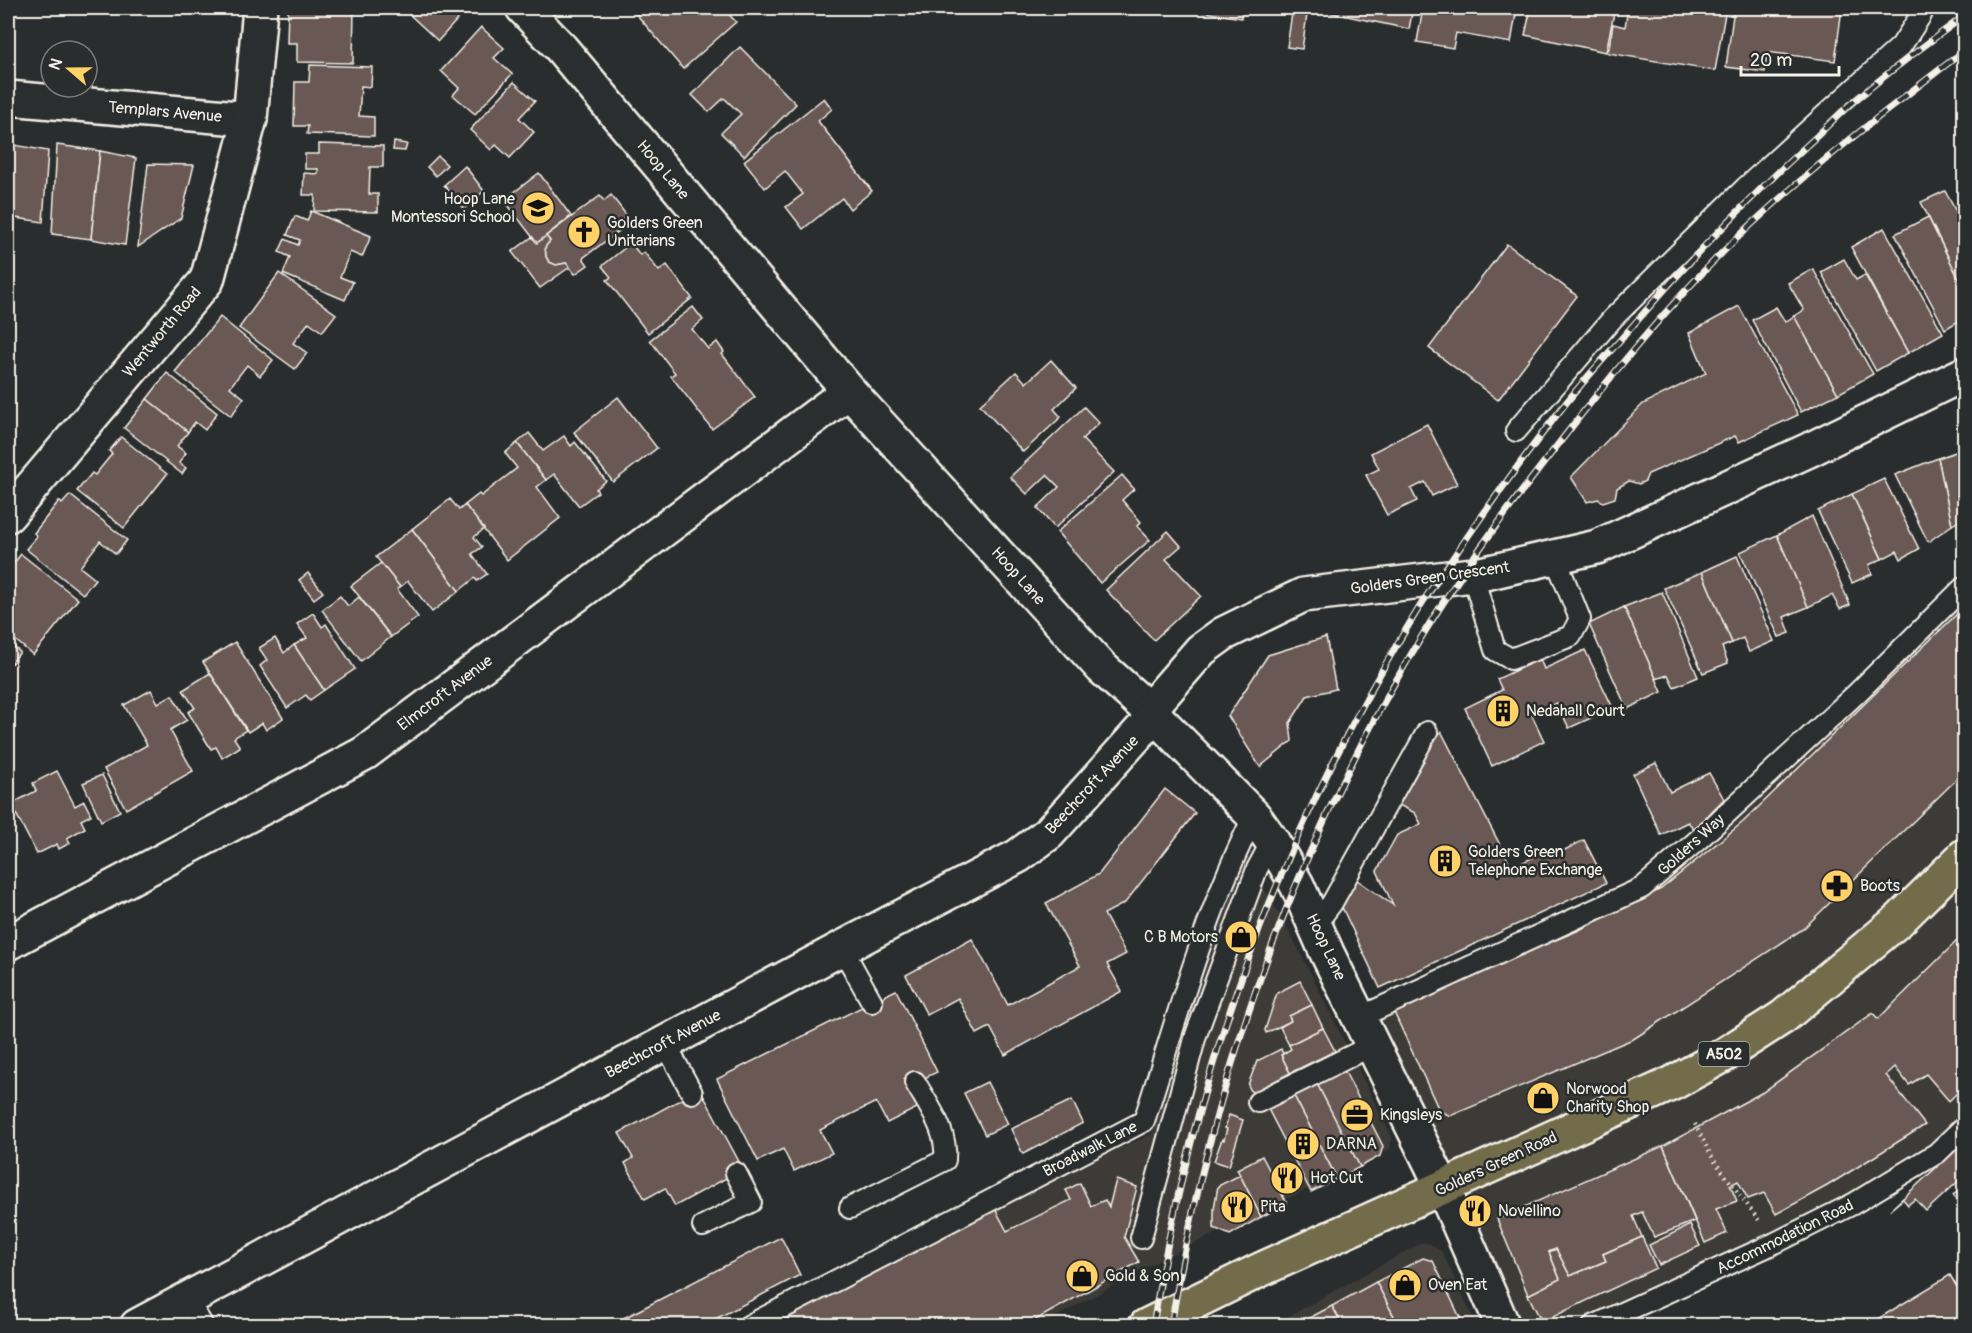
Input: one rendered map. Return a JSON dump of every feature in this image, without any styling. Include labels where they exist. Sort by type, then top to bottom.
[{"type":"main road","name":"Golders Green Road","points":[[1146,1326],[1270,1266],[1673,1083],[1724,1054],[1783,1017],[1899,920],[1965,856]]},
{"type":"street","name":"Wentworth Road","points":[[8,515],[207,280],[250,119],[260,8]]},
{"type":"street","name":"Hoop Lane","points":[[523,8],[560,47],[849,391],[1102,668],[1151,713],[1263,829],[1297,885],[1316,924],[1327,952],[1443,1188],[1503,1326]]},
{"type":"street","name":"Templars Avenue","points":[[8,98],[250,119]]},
{"type":"street","name":"Golders Green Crescent","points":[[1151,713],[1201,650],[1223,634],[1303,595],[1473,576],[1598,547],[1811,449],[1965,374]]},
{"type":"street","name":"Elmcroft Avenue","points":[[8,943],[365,753],[849,391]]},
{"type":"street","name":"Beechcroft Avenue","points":[[137,1326],[195,1312],[665,1043],[1018,856],[1049,833],[1151,713]]},
{"type":"lane","points":[[1516,431],[1613,318],[1745,188],[1901,46],[1924,8]]},
{"type":"lane","points":[[1473,576],[1495,650],[1511,659],[1571,636],[1580,619],[1555,557]]},
{"type":"lane","name":"Golders Way","points":[[1258,1102],[1366,1031],[1642,888],[1700,838],[1857,693],[1965,587]]},
{"type":"lane","points":[[1316,924],[1332,903],[1427,732]]},
{"type":"lane","points":[[1141,1238],[1196,1035],[1257,869],[1263,829]]},
{"type":"lane","name":"Broadwalk Lane","points":[[748,1326],[1144,1121],[1212,911],[1238,847],[1263,829]]},
{"type":"lane","points":[[842,948],[872,1002]]},
{"type":"lane","points":[[665,1043],[692,1093]]},
{"type":"lane","points":[[849,1208],[945,1160],[943,1132],[915,1082]]},
{"type":"lane","name":"Accommodation Road","points":[[1593,1326],[1775,1243],[1853,1204],[1937,1153],[1965,1127]]},
{"type":"lane","points":[[703,1226],[751,1202],[736,1173]]},
{"type":"path","points":[[1695,1124],[1713,1159],[1744,1197]]},
{"type":"shaded area","points":[[1964,599],[1964,1126],[1937,1153],[1593,1325],[1505,1325],[1360,1017],[1643,896]]},
{"type":"shaded area","points":[[1246,856],[1298,948],[1392,1137],[1390,1149],[1152,1264],[1041,1325],[728,1326],[800,1288],[1152,1134],[1210,953]]},
{"type":"shaded area","points":[[1423,1242],[1442,1252],[1477,1325],[1271,1326]]},
{"type":"building","points":[[288,8],[354,8],[353,63],[297,62],[297,43],[287,43]]},
{"type":"building","points":[[411,8],[461,8],[465,11],[438,41],[409,14]]},
{"type":"building","points":[[631,8],[723,8],[736,22],[683,69]]},
{"type":"building","points":[[1198,8],[1242,8],[1241,18],[1197,11]]},
{"type":"building","points":[[1256,8],[1308,8],[1302,49],[1287,47],[1292,13]]},
{"type":"building","points":[[1318,8],[1413,8],[1409,29],[1318,10]]},
{"type":"building","points":[[1423,8],[1517,8],[1511,43],[1456,33],[1453,48],[1417,42]]},
{"type":"building","points":[[1531,8],[1615,8],[1606,52],[1525,35]]},
{"type":"building","points":[[1628,8],[1679,10],[1679,8],[1726,8],[1715,71],[1608,53],[1613,24],[1625,27]]},
{"type":"building","points":[[1734,8],[1842,8],[1835,61],[1767,52],[1765,72],[1726,67]]},
{"type":"building","points":[[481,27],[504,48],[494,58],[512,74],[475,114],[453,95],[459,88],[441,71]]},
{"type":"building","points":[[740,47],[796,104],[744,156],[721,133],[741,114],[724,98],[709,112],[692,95]]},
{"type":"building","points":[[310,65],[372,67],[371,87],[361,86],[359,116],[374,117],[374,136],[307,134],[308,126],[294,126],[295,82],[309,82]]},
{"type":"building","points":[[514,82],[535,101],[519,118],[534,132],[510,158],[496,145],[491,150],[470,130]]},
{"type":"building","points":[[824,98],[832,109],[818,121],[872,191],[850,209],[842,198],[803,229],[786,207],[803,194],[785,171],[765,188],[744,161]]},
{"type":"building","points":[[394,142],[407,144],[405,151],[393,150]]},
{"type":"building","points":[[319,144],[383,146],[383,167],[370,167],[369,194],[378,194],[378,212],[314,211],[315,195],[303,195],[304,173],[318,174],[318,169],[305,169],[305,154],[319,154]]},
{"type":"building","points":[[14,145],[48,151],[43,222],[9,217]]},
{"type":"building","points":[[57,145],[100,151],[91,239],[52,234]]},
{"type":"building","points":[[100,151],[136,158],[125,245],[91,239]]},
{"type":"building","points":[[438,156],[447,165],[436,176],[427,167]]},
{"type":"building","points":[[148,164],[194,165],[181,218],[138,247]]},
{"type":"building","points":[[465,166],[484,191],[464,209],[444,185]]},
{"type":"building","points":[[539,173],[571,216],[537,243],[504,200]]},
{"type":"building","points":[[1945,191],[1958,215],[1964,212],[1964,289],[1921,202]]},
{"type":"building","name":"Golders Green Unitarians","points":[[611,195],[627,216],[619,222],[623,228],[583,258],[588,265],[575,274],[566,263],[556,265],[549,262],[545,247],[550,241],[546,236],[600,196],[604,201]]},
{"type":"building","points":[[311,211],[371,236],[362,257],[350,252],[340,277],[353,282],[345,300],[283,274],[290,257],[279,252],[285,239],[298,245],[300,240],[287,235],[295,216],[307,221]]},
{"type":"building","points":[[1928,217],[1964,289],[1961,296],[1964,303],[1964,318],[1945,329],[1895,234]]},
{"type":"building","points":[[1884,228],[1943,333],[1908,353],[1851,247]]},
{"type":"building","points":[[546,236],[550,241],[545,247],[549,262],[556,265],[566,263],[570,267],[540,288],[512,252],[532,237],[537,243]]},
{"type":"building","points":[[631,243],[640,255],[644,252],[659,271],[667,265],[692,298],[648,333],[607,280],[611,277],[602,266]]},
{"type":"building","points":[[1507,244],[1577,296],[1498,400],[1429,348]]},
{"type":"building","points":[[1844,259],[1856,280],[1865,275],[1908,353],[1876,371],[1821,272]]},
{"type":"building","points":[[1813,269],[1873,374],[1838,394],[1794,316],[1804,310],[1788,283]]},
{"type":"building","points":[[279,273],[336,314],[322,332],[309,322],[293,343],[307,353],[295,369],[239,328]]},
{"type":"building","points":[[1739,306],[1798,415],[1739,442],[1735,436],[1648,474],[1645,481],[1639,484],[1629,481],[1617,488],[1615,498],[1603,502],[1598,499],[1587,502],[1571,477],[1643,404],[1706,373],[1689,333]]},
{"type":"building","points":[[693,307],[703,320],[692,329],[708,349],[717,342],[724,352],[722,354],[755,397],[712,429],[671,376],[675,373],[650,340]]},
{"type":"building","points":[[1776,307],[1785,322],[1794,316],[1838,394],[1801,412],[1752,320]]},
{"type":"building","points":[[220,317],[273,360],[260,376],[247,365],[230,387],[244,398],[231,416],[175,372]]},
{"type":"building","points":[[1051,360],[1076,388],[1054,409],[1061,417],[1023,452],[980,405],[1016,372],[1026,383]]},
{"type":"building","points":[[167,373],[217,413],[205,430],[195,422],[188,432],[147,399]]},
{"type":"building","points":[[618,397],[657,448],[613,482],[574,432]]},
{"type":"building","points":[[147,399],[188,432],[177,446],[186,453],[179,463],[186,468],[182,474],[124,428]]},
{"type":"building","points":[[1084,407],[1099,423],[1082,439],[1114,472],[1055,528],[1037,508],[1059,487],[1047,475],[1027,494],[1010,477]]},
{"type":"building","points":[[1427,424],[1457,484],[1432,496],[1425,482],[1411,489],[1417,501],[1387,515],[1366,475],[1379,469],[1371,453]]},
{"type":"building","points":[[529,433],[543,451],[564,436],[571,446],[575,442],[606,481],[596,489],[598,492],[579,506],[554,474],[546,480],[517,443]]},
{"type":"building","points":[[121,437],[167,474],[124,528],[77,491],[92,473],[95,475],[112,454],[109,451]]},
{"type":"building","points":[[517,443],[546,480],[537,487],[560,518],[507,560],[465,505],[479,494],[481,496],[517,468],[505,453]]},
{"type":"building","points":[[1964,449],[1964,517],[1952,525],[1938,458]]},
{"type":"building","points":[[1938,458],[1952,525],[1928,542],[1895,475]]},
{"type":"building","points":[[1122,475],[1134,489],[1122,500],[1141,522],[1137,526],[1150,540],[1100,583],[1057,532]]},
{"type":"building","points":[[1884,479],[1919,549],[1901,559],[1897,551],[1882,559],[1852,494]]},
{"type":"building","points":[[1852,494],[1882,559],[1869,565],[1872,574],[1852,583],[1818,511]]},
{"type":"building","points":[[70,495],[127,540],[116,554],[100,541],[80,567],[95,579],[83,594],[26,549],[37,536],[34,533],[59,501],[62,504]]},
{"type":"building","points":[[450,499],[459,510],[465,505],[484,529],[474,537],[482,547],[472,554],[487,574],[477,581],[475,578],[459,591],[412,529]]},
{"type":"building","points":[[1812,516],[1850,605],[1840,609],[1832,595],[1808,607],[1777,535]]},
{"type":"building","points":[[412,529],[459,591],[432,612],[408,581],[400,587],[376,557]]},
{"type":"building","points":[[1168,531],[1181,546],[1166,559],[1201,596],[1154,640],[1106,590]]},
{"type":"building","points":[[1777,535],[1808,607],[1784,617],[1790,633],[1779,637],[1740,552]]},
{"type":"building","points":[[21,554],[78,599],[33,655],[8,634],[8,565],[11,561],[14,563]]},
{"type":"building","points":[[1737,556],[1774,641],[1749,652],[1743,638],[1732,643],[1702,572]]},
{"type":"building","points":[[381,563],[400,587],[397,589],[418,617],[391,637],[351,586]]},
{"type":"building","points":[[1702,572],[1732,643],[1722,647],[1728,663],[1703,673],[1664,588]]},
{"type":"building","points":[[308,573],[323,592],[314,599],[299,580]]},
{"type":"building","points":[[1662,592],[1698,677],[1674,687],[1668,675],[1656,679],[1624,607]]},
{"type":"building","points":[[340,596],[348,606],[359,597],[391,637],[361,661],[322,610]]},
{"type":"building","points":[[1624,607],[1662,692],[1627,709],[1589,624]]},
{"type":"building","points":[[1964,607],[1964,772],[1803,929],[1635,1038],[1450,1116],[1439,1110],[1392,1008],[1577,931],[1661,889],[1743,822]]},
{"type":"building","points":[[313,613],[322,627],[326,624],[355,669],[324,690],[294,645],[307,638],[297,624]]},
{"type":"building","points":[[1326,637],[1336,689],[1307,696],[1290,723],[1292,741],[1260,767],[1228,716],[1268,655]]},
{"type":"building","points":[[275,638],[284,653],[294,645],[324,690],[310,700],[306,695],[287,708],[260,666],[267,660],[259,648]]},
{"type":"building","points":[[8,642],[20,652],[8,668]]},
{"type":"building","points":[[235,642],[283,718],[266,730],[262,723],[248,732],[203,662]]},
{"type":"building","name":"Nedahall Court","points":[[1585,650],[1613,708],[1569,728],[1557,703],[1532,715],[1544,741],[1492,766],[1465,708],[1502,690],[1497,679],[1540,659],[1544,669]]},
{"type":"building","points":[[210,673],[246,730],[234,738],[240,747],[222,758],[216,747],[211,749],[188,712],[195,708],[183,690]]},
{"type":"building","points":[[151,690],[158,703],[172,695],[187,720],[170,730],[193,771],[126,809],[104,769],[147,745],[124,705]]},
{"type":"building","name":"Golders Green Telephone Exchange","points":[[1441,731],[1512,868],[1549,849],[1557,854],[1584,840],[1606,883],[1380,988],[1339,901],[1353,877],[1393,905],[1377,871],[1397,835],[1421,824],[1415,813],[1395,803]]},
{"type":"building","points":[[1656,763],[1670,792],[1709,773],[1724,799],[1694,829],[1688,822],[1661,835],[1633,774]]},
{"type":"building","points":[[57,771],[75,806],[84,801],[91,815],[81,820],[85,828],[67,838],[70,843],[59,849],[57,844],[37,854],[11,804],[36,791],[33,783]]},
{"type":"building","points":[[102,775],[120,811],[101,821],[83,783]]},
{"type":"building","points":[[1165,789],[1195,813],[1125,903],[1104,914],[1126,954],[1107,964],[1122,991],[1005,1055],[990,1027],[977,1034],[958,998],[927,1015],[906,975],[972,939],[1008,1005],[1080,966],[1046,903],[1099,874]]},
{"type":"building","points":[[1964,934],[1964,1086],[1949,1101],[1926,1074],[1909,1085],[1895,1067],[1886,1075],[1925,1125],[1827,1186],[1776,1214],[1764,1193],[1748,1199],[1738,1181],[1730,1185],[1737,1201],[1716,1209],[1727,1233],[1705,1243],[1663,1146],[1763,1092],[1873,1013],[1878,1019]]},
{"type":"building","points":[[1300,981],[1312,1005],[1289,1016],[1291,1021],[1266,1033],[1277,993]]},
{"type":"building","points":[[896,990],[937,1072],[908,1086],[919,1107],[887,1123],[876,1102],[820,1130],[832,1153],[794,1171],[783,1149],[758,1161],[717,1079]]},
{"type":"building","points":[[1312,1005],[1323,1028],[1289,1045],[1280,1027],[1291,1021],[1289,1016]]},
{"type":"building","points":[[1323,1028],[1335,1051],[1290,1073],[1281,1055],[1291,1049],[1289,1045]]},
{"type":"building","points":[[1281,1049],[1283,1054],[1281,1055],[1290,1073],[1252,1093],[1248,1085],[1257,1061]]},
{"type":"building","points":[[1344,1070],[1383,1146],[1380,1156],[1360,1167],[1317,1084]]},
{"type":"building","points":[[987,1082],[1008,1124],[985,1135],[964,1093]]},
{"type":"building","points":[[1317,1084],[1360,1167],[1337,1179],[1294,1096]]},
{"type":"building","points":[[700,1089],[743,1169],[675,1206],[665,1188],[645,1199],[625,1163],[633,1158],[619,1133]]},
{"type":"building","name":"DARNA","points":[[1294,1096],[1337,1179],[1311,1192],[1268,1109]]},
{"type":"building","points":[[1072,1100],[1083,1123],[1023,1154],[1011,1129]]},
{"type":"building","points":[[1229,1115],[1243,1120],[1229,1166],[1214,1161],[1222,1139],[1224,1140]]},
{"type":"building","points":[[1964,1142],[1964,1176],[1926,1211],[1915,1199],[1908,1205],[1903,1199],[1890,1210]]},
{"type":"building","points":[[1663,1146],[1695,1221],[1654,1237],[1642,1212],[1633,1216],[1642,1237],[1603,1254],[1606,1261],[1570,1276],[1556,1249],[1549,1252],[1560,1279],[1528,1295],[1497,1219]]},
{"type":"building","points":[[1262,1156],[1287,1204],[1261,1217],[1237,1169]]},
{"type":"building","points":[[1240,1175],[1261,1217],[1230,1235],[1214,1228],[1214,1208],[1218,1186]]},
{"type":"building","points":[[1116,1180],[1137,1187],[1124,1237],[1139,1262],[1025,1326],[763,1326],[993,1205],[1007,1231],[1071,1200],[1066,1190],[1080,1183],[1091,1206],[1105,1200],[1109,1207]]},
{"type":"building","points":[[1964,1187],[1964,1211],[1953,1195]]},
{"type":"building","points":[[1690,1225],[1700,1246],[1659,1265],[1649,1245]]},
{"type":"building","points":[[781,1237],[800,1275],[702,1326],[617,1326],[616,1322]]},
{"type":"building","points":[[1642,1237],[1656,1268],[1542,1322],[1528,1295],[1560,1279],[1549,1252],[1556,1249],[1570,1276],[1606,1261],[1603,1254]]},
{"type":"building","points":[[1423,1258],[1433,1261],[1464,1326],[1399,1326],[1376,1282]]},
{"type":"building","points":[[1950,1275],[1964,1299],[1964,1326],[1873,1326],[1871,1323]]},
{"type":"building","points":[[1376,1282],[1399,1326],[1343,1326],[1332,1306]]},
{"type":"building","points":[[1332,1306],[1343,1326],[1294,1326]]},
{"type":"railway","points":[[1153,1326],[1170,1231],[1192,1137],[1219,1045],[1250,954],[1286,864],[1326,777],[1370,691],[1419,608],[1484,513],[1549,425],[1674,279],[1768,182],[1846,108],[1964,16]]},
{"type":"railway","points":[[1171,1326],[1187,1238],[1207,1152],[1231,1066],[1259,981],[1291,897],[1327,816],[1366,736],[1426,630],[1481,547],[1540,468],[1621,365],[1686,290],[1787,192],[1874,120],[1964,51]]},
{"type":"place","name":"Hoop Lane Montessori School","points":[[538,208]]},
{"type":"place","name":"Golders Green Unitarians","points":[[584,232]]},
{"type":"place","name":"Nedahall Court","points":[[1503,711]]},
{"type":"place","name":"Golders Green Telephone Exchange","points":[[1445,861]]},
{"type":"place","name":"Boots","points":[[1837,886]]},
{"type":"place","name":"C B Motors","points":[[1241,937]]},
{"type":"place","name":"Norwood Charity Shop","points":[[1543,1098]]},
{"type":"place","name":"Kingsleys","points":[[1357,1115]]},
{"type":"place","name":"DARNA","points":[[1303,1144]]},
{"type":"place","name":"Hot Cut","points":[[1287,1178]]},
{"type":"place","name":"Pita","points":[[1237,1207]]},
{"type":"place","name":"Novellino","points":[[1475,1211]]},
{"type":"place","name":"Gold & Son","points":[[1082,1276]]},
{"type":"place","name":"Oven Eat","points":[[1405,1285]]}]
